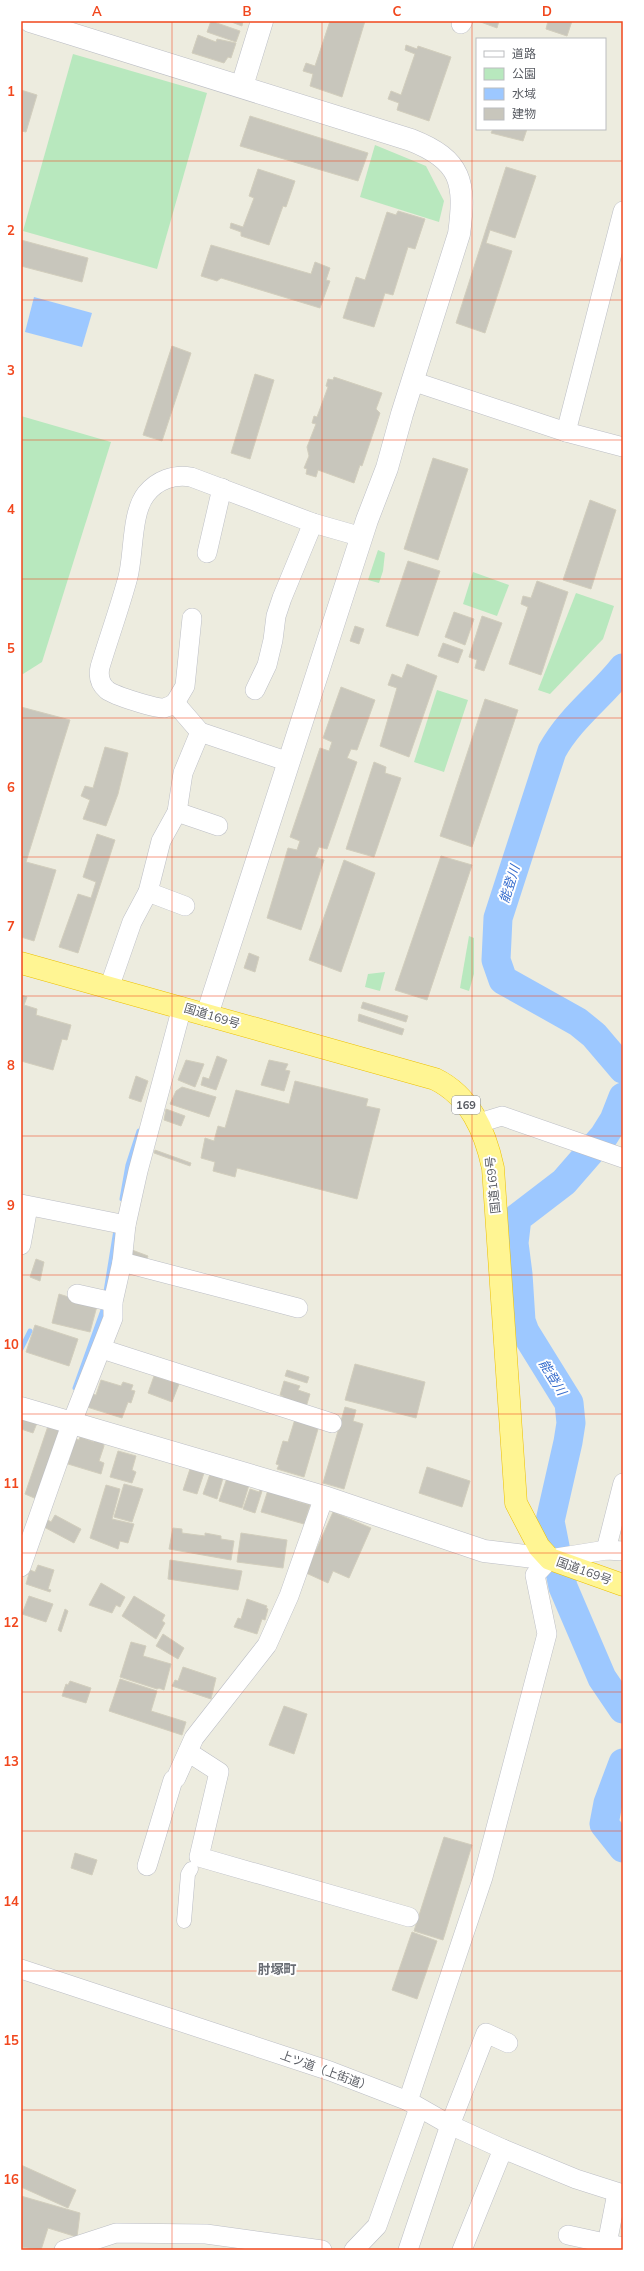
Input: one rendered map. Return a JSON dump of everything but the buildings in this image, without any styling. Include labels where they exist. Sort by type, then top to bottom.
[{"type":"highway","name":"国道169号","points":[[21,963],[435,1079],[449,1086],[461,1097],[479,1123],[487,1142],[493,1168],[516,1503],[539,1547],[550,1559],[623,1585]]},
{"type":"street","points":[[30,21],[77,28],[242,86],[411,140],[442,155],[451,164],[458,176],[462,191],[463,208],[459,234],[412,381],[387,468],[362,537],[207,1015]]},
{"type":"street","points":[[242,86],[262,21]]},
{"type":"street","points":[[566,432],[623,211]]},
{"type":"street","points":[[412,381],[566,432],[623,447]]},
{"type":"street","points":[[192,618],[185,686],[175,703],[167,707],[159,707],[116,695],[107,690],[98,675],[128,577],[139,506],[146,494],[161,481],[181,475],[191,477],[314,523],[362,537]]},
{"type":"street","points":[[207,553],[222,488]]},
{"type":"street","points":[[255,690],[267,665],[273,640],[276,616],[282,598],[314,523]]},
{"type":"street","points":[[175,703],[200,732],[289,762]]},
{"type":"street","points":[[109,988],[132,922],[148,892],[161,841],[177,812],[183,773],[200,732]]},
{"type":"street","points":[[177,812],[218,826]]},
{"type":"street","points":[[148,892],[185,906]]},
{"type":"street","points":[[21,1567],[72,1422],[97,1355],[102,1349],[113,1318],[113,1302],[122,1262],[126,1225],[138,1171],[182,1007]]},
{"type":"street","points":[[479,1123],[502,1116],[623,1158]]},
{"type":"street","points":[[21,1245],[25,1206],[126,1225]]},
{"type":"street","points":[[122,1262],[298,1308]]},
{"type":"street","points":[[77,1294],[113,1302]]},
{"type":"street","points":[[102,1349],[332,1423]]},
{"type":"street","points":[[21,1408],[324,1497],[484,1551],[550,1559],[615,1550],[623,1483]]},
{"type":"street","points":[[147,1866],[171,1785],[194,1738],[267,1645],[289,1596],[324,1497]]},
{"type":"street","points":[[354,2250],[377,2226],[483,1877],[547,1634],[535,1575],[550,1559]]},
{"type":"street","points":[[184,1921],[188,1874],[195,1863],[219,1772],[188,1752]]},
{"type":"street","points":[[195,1863],[409,1917]]},
{"type":"street","name":"上ツ道（上街道）","points":[[21,1969],[330,2071],[413,2104],[450,2124],[503,2149],[576,2179],[620,2194]]},
{"type":"street","points":[[408,2250],[450,2124],[486,2033],[508,2044]]},
{"type":"street","points":[[462,2250],[503,2149]]},
{"type":"street","points":[[568,2235],[615,2245],[620,2194]]},
{"type":"street","points":[[64,2250],[116,2233],[206,2234],[322,2250]]},
{"type":"green space","points":[[73,54],[207,93],[157,269],[23,231]]},
{"type":"green space","points":[[375,145],[426,166],[444,201],[439,222],[360,197]]},
{"type":"green space","points":[[21,416],[111,442],[42,662],[23,674],[21,673]]},
{"type":"green space","points":[[378,550],[385,553],[383,571],[379,583],[368,580]]},
{"type":"green space","points":[[473,572],[509,585],[497,616],[463,604]]},
{"type":"green space","points":[[576,593],[614,606],[603,639],[550,694],[538,690]]},
{"type":"green space","points":[[437,690],[468,700],[444,772],[414,762]]},
{"type":"green space","points":[[469,936],[474,938],[474,974],[469,991],[460,988]]},
{"type":"green space","points":[[385,972],[380,991],[365,987],[368,974]]},
{"type":"water","points":[[34,297],[92,313],[82,347],[25,332]]},
{"type":"waterway","name":"能登川","points":[[623,668],[567,728],[552,751],[498,918],[496,960],[503,980],[578,1022],[594,1035],[623,1069]]},
{"type":"waterway","name":"能登川","points":[[623,1097],[614,1120],[604,1136],[564,1182],[517,1218],[514,1243],[518,1274],[521,1321],[525,1332],[569,1403],[571,1423],[568,1442],[550,1521],[563,1587],[602,1678],[623,1709]]},
{"type":"waterway","points":[[122,1199],[128,1165],[139,1131]]},
{"type":"waterway","points":[[75,1388],[103,1310],[116,1230]]},
{"type":"waterway","points":[[21,1349],[30,1331]]},
{"type":"waterway","name":"能登川","points":[[623,1763],[608,1803],[604,1824],[623,1848]]},
{"type":"district","name":"肘塚町","points":[[277,1969]]}]
